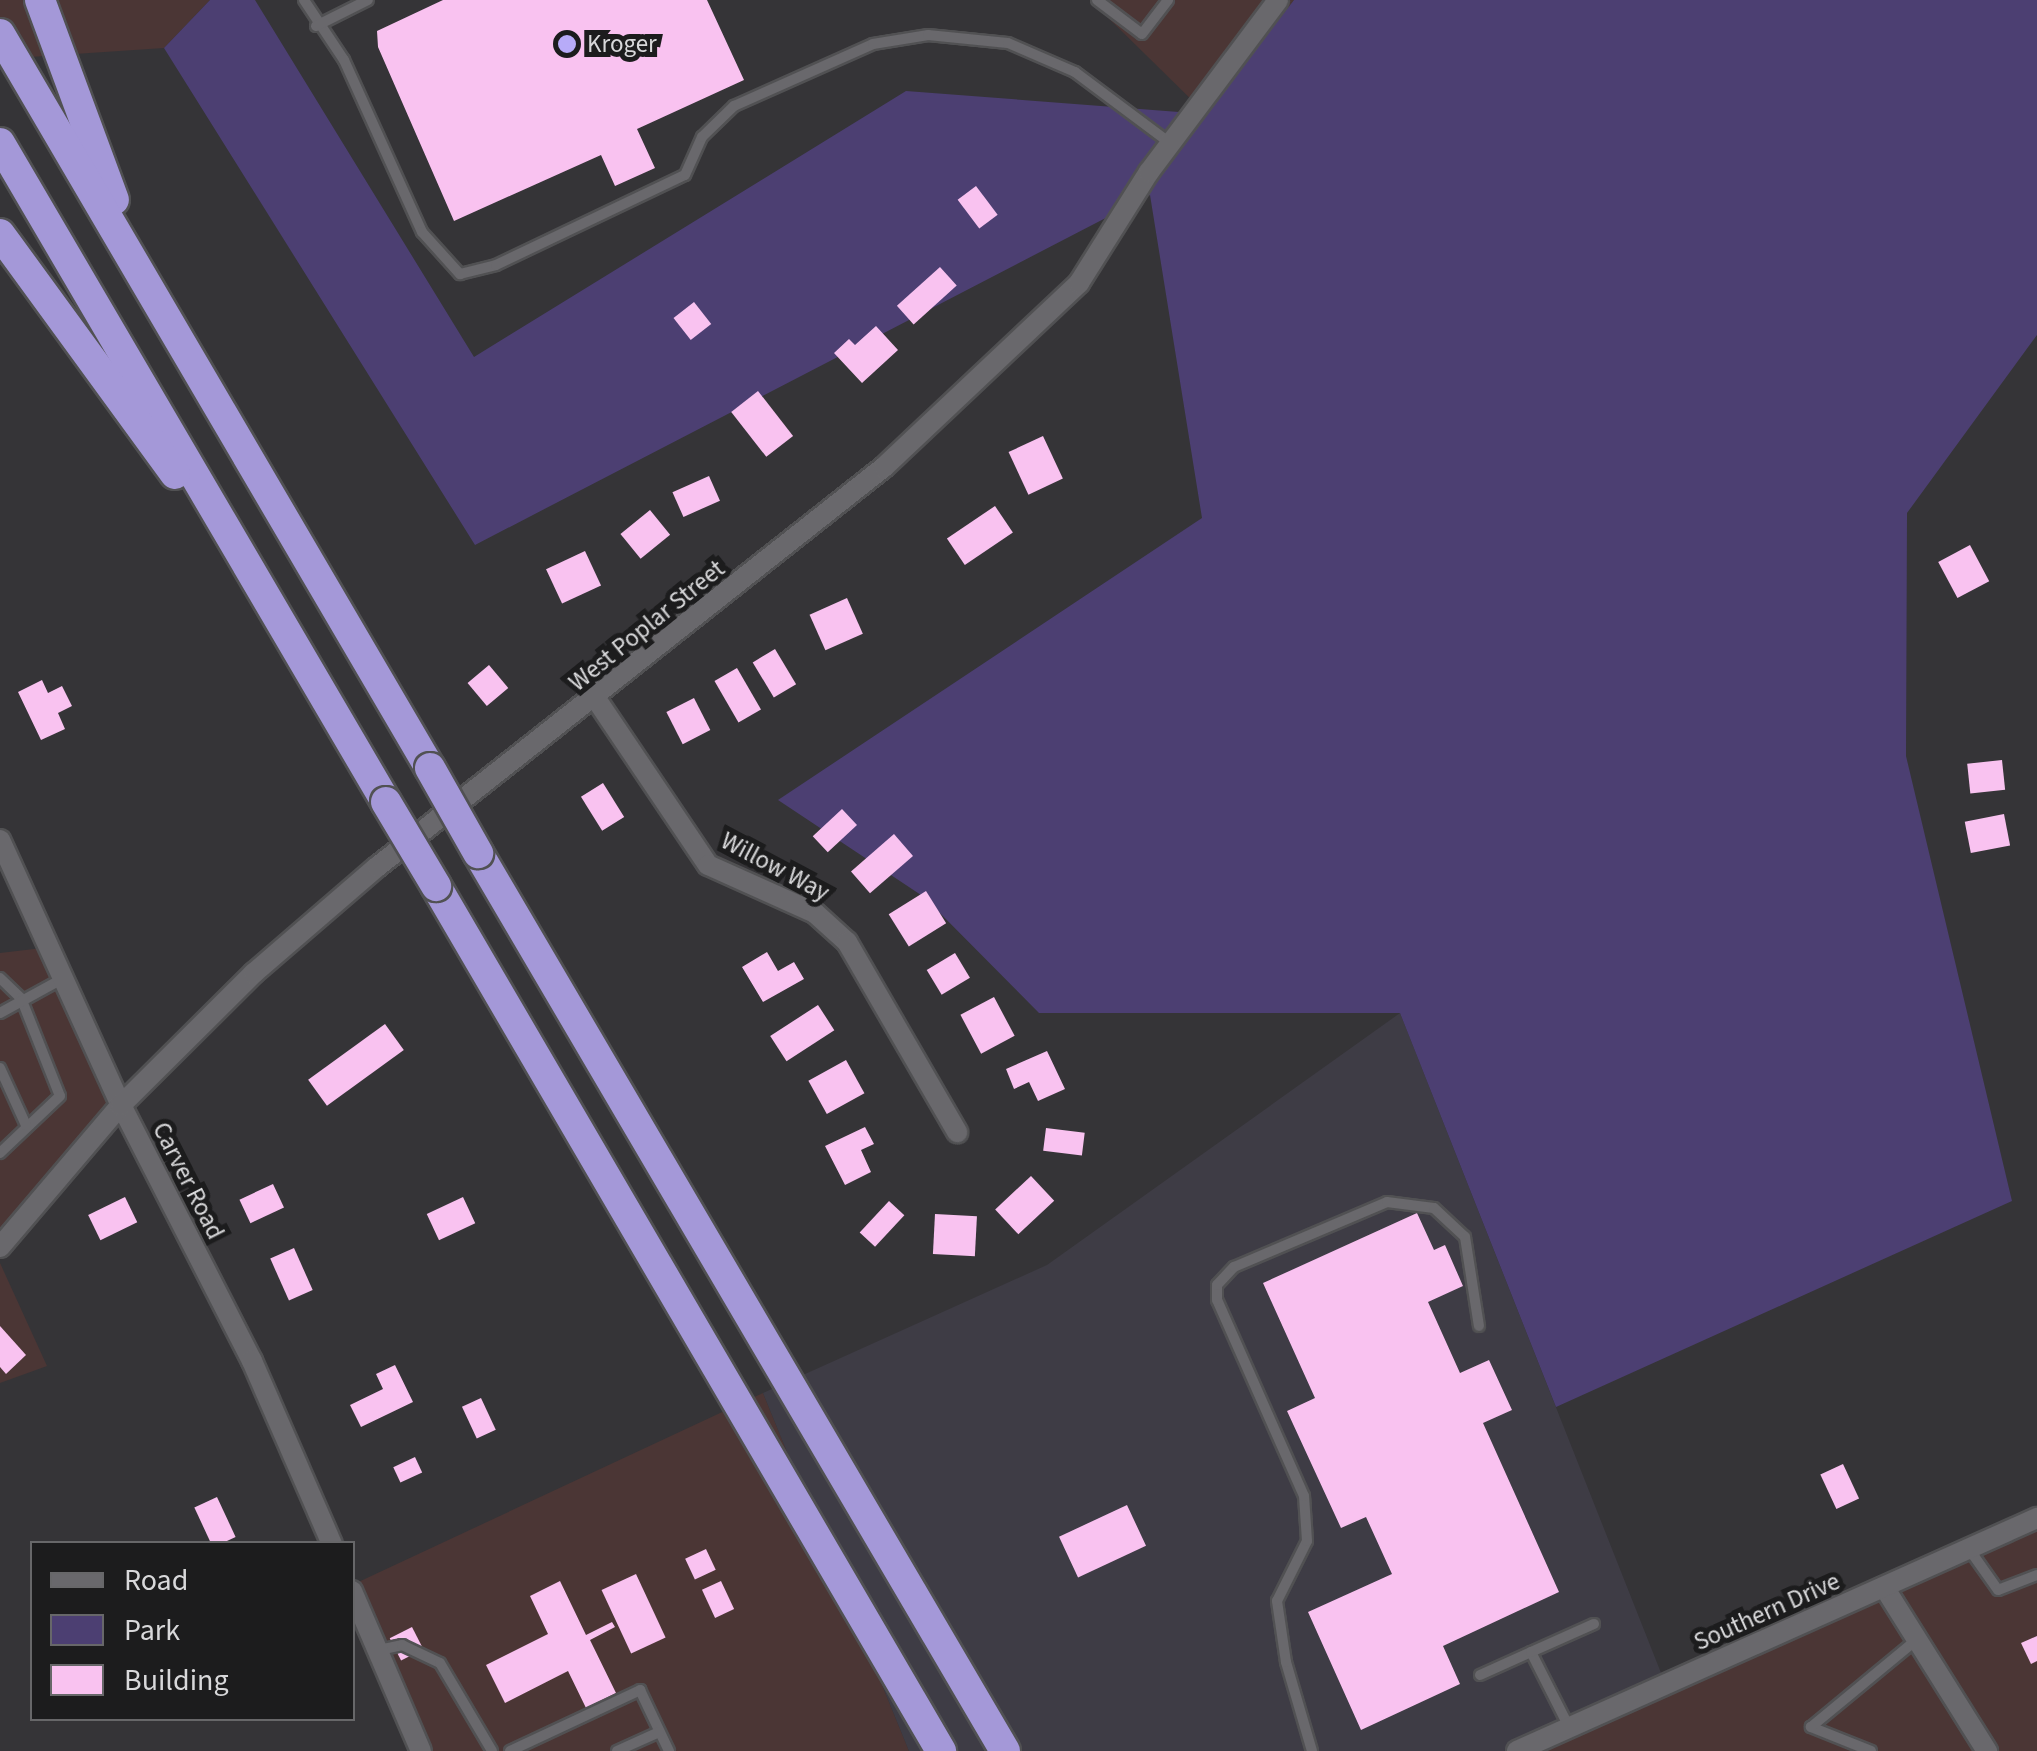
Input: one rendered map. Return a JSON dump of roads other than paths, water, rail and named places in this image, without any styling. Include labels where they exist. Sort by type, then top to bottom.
[{"type":"highway","points":[[40,0],[143,278]]},
{"type":"highway","points":[[0,34],[1006,1751]]},
{"type":"highway","points":[[0,143],[253,583],[436,886],[942,1751]]},
{"type":"highway","points":[[0,234],[253,583]]},
{"type":"street","name":"West Poplar Street","points":[[0,1247],[120,1104],[254,973],[377,868],[596,699],[920,437],[1079,284],[1170,144],[1278,0]]},
{"type":"street","name":"Willow Way","points":[[596,699],[708,866],[815,913],[847,942],[957,1132]]},
{"type":"street","name":"Carver Road","points":[[0,840],[120,1104],[252,1361],[331,1541]]},
{"type":"street","name":"Southern Drive","points":[[1517,1751],[2037,1518]]},
{"type":"street","points":[[1884,1586],[1987,1751]]},
{"type":"street","points":[[355,1598],[421,1751]]},
{"type":"lane","points":[[304,0],[316,26],[344,60],[422,232],[460,274],[496,265],[684,174],[702,137],[734,106],[873,44],[928,35],[1008,43],[1075,72],[1170,144]]},
{"type":"lane","points":[[316,26],[368,0]]},
{"type":"lane","points":[[1097,0],[1142,34],[1168,0]]},
{"type":"lane","points":[[0,1013],[64,977]]},
{"type":"lane","points":[[0,978],[21,998],[60,1096],[0,1153]]},
{"type":"lane","points":[[28,1056],[42,1049]]},
{"type":"lane","points":[[4,1067],[17,1091],[26,1126]]},
{"type":"lane","points":[[38,1079],[51,1072]]},
{"type":"lane","points":[[1312,1751],[1286,1662],[1277,1601],[1307,1541],[1304,1496],[1217,1300],[1217,1285],[1234,1267],[1387,1202],[1434,1208],[1464,1237],[1478,1326]]},
{"type":"lane","points":[[1969,1548],[1998,1590],[2037,1574]]},
{"type":"lane","points":[[1480,1675],[1594,1624]]},
{"type":"lane","points":[[1868,1750],[1811,1727],[1917,1639]]},
{"type":"lane","points":[[378,1650],[402,1644],[440,1662],[492,1751]]},
{"type":"lane","points":[[1531,1652],[1570,1728]]},
{"type":"lane","points":[[510,1751],[640,1690],[669,1751]]},
{"type":"lane","points":[[617,1751],[659,1732]]},
{"type":"place","name":"Kroger","points":[[567,44]]}]
